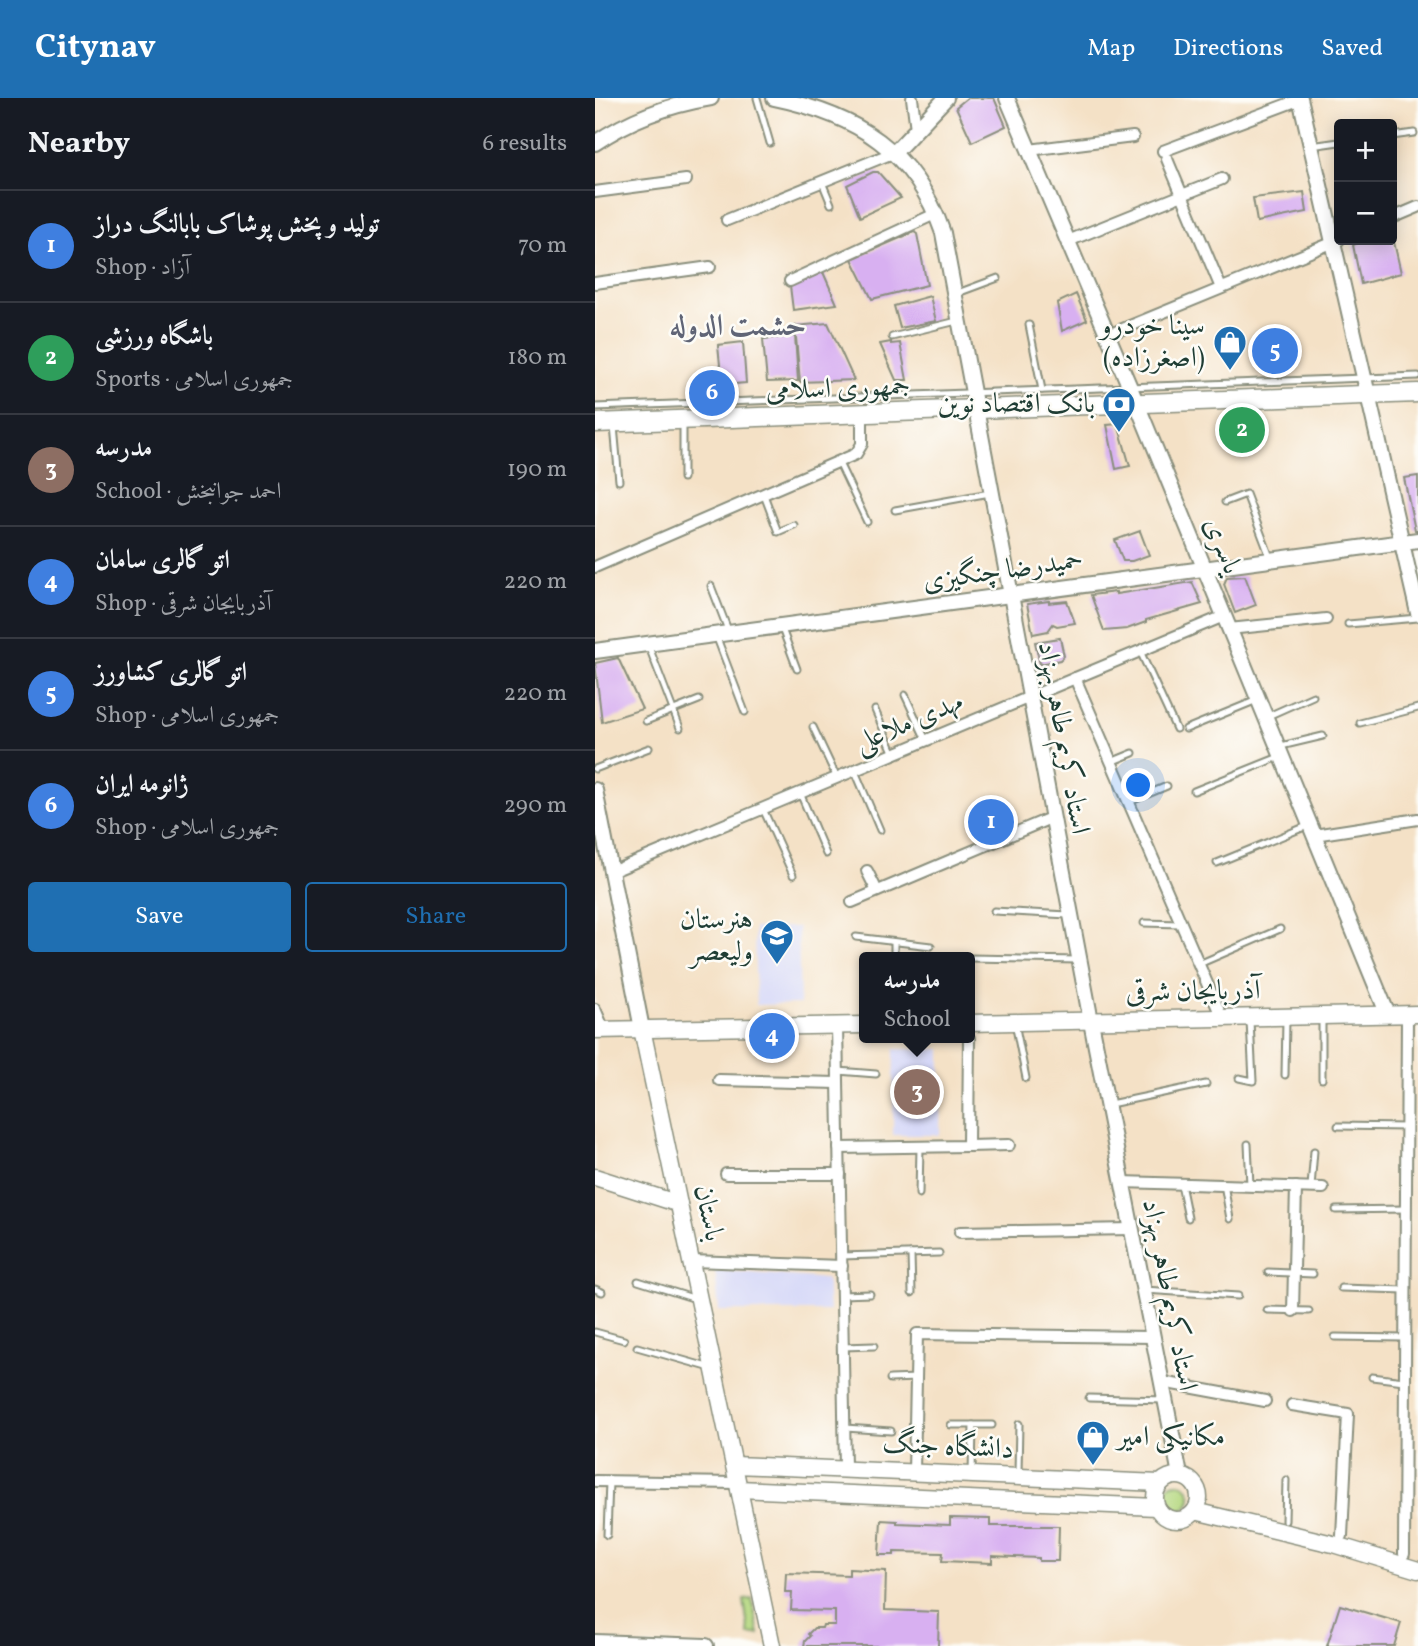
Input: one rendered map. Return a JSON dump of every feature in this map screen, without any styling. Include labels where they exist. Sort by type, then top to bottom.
[{"type":"main road","name":"جمهوری اسلامی","points":[[595,424],[862,414],[976,402],[1137,404],[1367,386],[1418,393]]},
{"type":"main road","name":"آذربایجان شرقی","points":[[975,1023],[1412,1014]]},
{"type":"main road","points":[[599,1030],[859,1025]]},
{"type":"main road","name":"باستان","points":[[642,1029],[772,1646]]},
{"type":"main road","points":[[595,1177],[679,1204]]},
{"type":"main road","name":"دانشگاه جنگ","points":[[734,1465],[1160,1483]]},
{"type":"main road","points":[[1180,1475],[1193,1482],[1199,1495],[1197,1506],[1190,1516],[1178,1520],[1165,1517],[1156,1507],[1154,1494],[1165,1478],[1180,1475]]},
{"type":"main road","name":"دانشگاه جنگ","points":[[738,1486],[1156,1507]]},
{"type":"main road","points":[[1197,1506],[1285,1521],[1411,1556]]},
{"type":"main road","points":[[1197,1506],[1418,1570]]},
{"type":"street","points":[[651,113],[668,98]]},
{"type":"street","points":[[595,143],[622,126],[651,113],[711,98]]},
{"type":"street","name":"استاد کریم طاهر بهزاد","points":[[774,98],[829,113],[867,133],[895,152],[915,177],[943,233],[1079,960],[1180,1475]]},
{"type":"street","points":[[912,98],[916,129]]},
{"type":"street","points":[[727,220],[895,152],[946,98]]},
{"type":"street","name":"یاسری","points":[[1007,98],[1130,387],[1388,1015]]},
{"type":"street","points":[[1220,288],[1165,155],[1301,98],[1334,230]]},
{"type":"street","points":[[1029,150],[1133,138]]},
{"type":"street","points":[[595,192],[687,180]]},
{"type":"street","points":[[1068,241],[1222,180]]},
{"type":"street","points":[[1397,216],[1418,207]]},
{"type":"street","points":[[790,281],[935,214]]},
{"type":"street","points":[[1108,335],[1334,242]]},
{"type":"street","points":[[1338,245],[1418,615]]},
{"type":"street","points":[[595,283],[710,267]]},
{"type":"street","points":[[595,567],[839,463],[860,451],[862,414]]},
{"type":"street","name":"حمیدرضا چنگیزی","points":[[595,651],[1418,540]]},
{"type":"street","name":"مهدی ملاعلی","points":[[611,872],[1140,651],[1227,622],[1326,619]]},
{"type":"street","points":[[1075,678],[1222,1018]]},
{"type":"street","name":"باستان","points":[[595,790],[642,1029]]},
{"type":"street","points":[[852,902],[1053,817]]},
{"type":"street","points":[[1312,830],[1418,819]]},
{"type":"street","points":[[867,871],[877,891]]},
{"type":"street","points":[[595,1009],[599,1030]]},
{"type":"street","points":[[1411,1556],[1405,1293],[1406,1127],[1412,1014]]},
{"type":"street","points":[[837,1026],[845,1468]]},
{"type":"street","points":[[968,1146],[969,1043]]},
{"type":"street","points":[[719,1080],[838,1083]]},
{"type":"street","points":[[839,1148],[1009,1145]]},
{"type":"street","points":[[726,1174],[840,1174]]},
{"type":"street","points":[[1122,1182],[1323,1188]]},
{"type":"street","points":[[1293,1311],[1296,1187]]},
{"type":"street","points":[[960,1232],[1132,1229]]},
{"type":"street","points":[[691,1261],[841,1261]]},
{"type":"street","points":[[1405,1293],[1418,1297]]},
{"type":"street","points":[[914,1471],[918,1334],[1153,1337]]},
{"type":"street","points":[[1162,1382],[1265,1401]]},
{"type":"street","points":[[1291,1405],[1347,1414],[1342,1536]]},
{"type":"street","points":[[595,1481],[738,1486]]},
{"type":"street","points":[[595,1642],[706,1646]]},
{"type":"lane","points":[[758,98],[770,143]]},
{"type":"lane","points":[[1397,135],[1414,133]]},
{"type":"lane","points":[[1311,145],[1334,143]]},
{"type":"lane","points":[[822,182],[831,204]]},
{"type":"lane","points":[[955,294],[998,278]]},
{"type":"lane","points":[[892,337],[960,320]]},
{"type":"lane","points":[[1029,325],[1042,390]]},
{"type":"lane","points":[[595,407],[976,402],[1042,390],[1367,386],[1418,376]]},
{"type":"lane","points":[[683,421],[683,478]]},
{"type":"lane","points":[[613,423],[619,481]]},
{"type":"lane","points":[[839,463],[867,522]]},
{"type":"lane","points":[[895,510],[993,492]]},
{"type":"lane","points":[[764,495],[778,533],[794,525]]},
{"type":"lane","points":[[1225,502],[1245,495],[1271,560]]},
{"type":"lane","points":[[711,586],[745,712]]},
{"type":"lane","points":[[1348,624],[1418,615]]},
{"type":"lane","points":[[781,626],[797,669]]},
{"type":"lane","points":[[648,644],[680,728]]},
{"type":"lane","points":[[1140,651],[1175,729]]},
{"type":"lane","points":[[905,695],[926,740]]},
{"type":"lane","points":[[1266,717],[1313,696]]},
{"type":"lane","points":[[646,721],[699,700]]},
{"type":"lane","points":[[1186,730],[1259,700]]},
{"type":"lane","points":[[1360,723],[1418,708]]},
{"type":"lane","points":[[875,710],[894,754]]},
{"type":"lane","points":[[813,727],[837,778]]},
{"type":"lane","points":[[1194,791],[1280,752],[1323,736]]},
{"type":"lane","points":[[595,769],[649,748]]},
{"type":"lane","points":[[1111,762],[1133,753]]},
{"type":"lane","points":[[855,770],[880,830]]},
{"type":"lane","points":[[1129,802],[1167,786]]},
{"type":"lane","points":[[800,793],[826,854]]},
{"type":"lane","points":[[763,809],[793,875]]},
{"type":"lane","points":[[1217,863],[1312,830]]},
{"type":"lane","points":[[994,911],[1071,915]]},
{"type":"lane","points":[[1144,923],[1181,924]]},
{"type":"lane","points":[[1199,964],[1280,929]]},
{"type":"lane","points":[[856,937],[931,946]]},
{"type":"lane","points":[[894,942],[894,952]]},
{"type":"lane","points":[[975,958],[1079,960]]},
{"type":"lane","points":[[1322,1016],[1322,1079]]},
{"type":"lane","points":[[1239,1078],[1253,1081],[1250,1017]]},
{"type":"lane","points":[[1285,1075],[1287,1017]]},
{"type":"lane","points":[[1014,1022],[1026,1078]]},
{"type":"lane","points":[[838,1071],[876,1074]]},
{"type":"lane","points":[[1107,1105],[1206,1084]]},
{"type":"lane","points":[[1338,1126],[1406,1127]]},
{"type":"lane","points":[[1248,1143],[1250,1185]]},
{"type":"lane","points":[[919,1194],[920,1147]]},
{"type":"lane","points":[[1311,1187],[1314,1151]]},
{"type":"lane","points":[[1180,1183],[1188,1218]]},
{"type":"lane","points":[[1224,1184],[1230,1219]]},
{"type":"lane","points":[[1336,1210],[1406,1209]]},
{"type":"lane","points":[[841,1261],[939,1253]]},
{"type":"lane","points":[[911,1254],[912,1293]]},
{"type":"lane","points":[[1268,1272],[1313,1274]]},
{"type":"lane","points":[[638,1280],[699,1300]]},
{"type":"lane","points":[[1341,1288],[1405,1293]]},
{"type":"lane","points":[[595,1289],[602,1292]]},
{"type":"lane","points":[[1143,1290],[1238,1296]]},
{"type":"lane","points":[[842,1295],[870,1294]]},
{"type":"lane","points":[[1267,1310],[1310,1311]]},
{"type":"lane","points":[[595,1332],[624,1340]]},
{"type":"lane","points":[[1335,1336],[1405,1338]]},
{"type":"lane","points":[[843,1347],[874,1346]]},
{"type":"lane","points":[[637,1347],[714,1369]]},
{"type":"lane","points":[[1372,1377],[1405,1381]]},
{"type":"lane","points":[[890,1379],[917,1378]]},
{"type":"lane","points":[[1089,1398],[1165,1400]]},
{"type":"lane","points":[[1018,1476],[1019,1424]]},
{"type":"lane","points":[[951,1425],[992,1425]]},
{"type":"lane","points":[[972,1474],[973,1425]]},
{"type":"lane","points":[[845,1428],[891,1431]]},
{"type":"lane","points":[[607,1535],[610,1480]]},
{"type":"lane","points":[[1285,1521],[1286,1480]]},
{"type":"shaded area","name":"هنرستان ولیعصر","points":[[798,927],[800,1004],[756,1005],[754,928]]},
{"type":"shaded area","points":[[894,1049],[941,1049],[940,1135],[893,1135]]},
{"type":"shaded area","points":[[715,1270],[827,1279],[829,1311],[719,1311]]},
{"type":"green space","points":[[1177,1483],[1187,1487],[1191,1497],[1187,1507],[1177,1511],[1167,1507],[1163,1497],[1167,1487]]},
{"type":"green space","points":[[752,1599],[759,1634],[749,1635],[744,1600]]},
{"type":"building","points":[[967,98],[994,98],[1006,126],[972,142],[956,107]]},
{"type":"building","points":[[878,172],[901,198],[860,217],[847,185]]},
{"type":"building","points":[[1304,192],[1307,212],[1257,222],[1253,198]]},
{"type":"building","points":[[914,232],[917,234],[927,285],[872,299],[852,259]]},
{"type":"building","points":[[1353,245],[1395,245],[1401,273],[1361,284]]},
{"type":"building","points":[[823,272],[837,304],[793,310],[790,286]]},
{"type":"building","points":[[1076,294],[1087,320],[1062,331],[1057,303]]},
{"type":"building","points":[[930,296],[936,321],[900,328],[894,306]]},
{"type":"building","points":[[828,323],[854,380],[800,382],[795,326]]},
{"type":"building","points":[[795,336],[798,381],[767,382],[763,339]]},
{"type":"building","points":[[743,342],[746,383],[722,385],[718,345]]},
{"type":"building","points":[[900,343],[907,380],[896,380],[880,344]]},
{"type":"building","points":[[1118,424],[1130,466],[1116,469],[1107,425]]},
{"type":"building","points":[[1418,476],[1418,530],[1415,530],[1404,478]]},
{"type":"building","points":[[1140,531],[1149,555],[1123,561],[1115,540]]},
{"type":"building","points":[[1245,576],[1256,605],[1235,613],[1224,584],[1227,577]]},
{"type":"building","points":[[1192,582],[1202,604],[1146,620],[1127,629],[1104,631],[1091,595],[1116,594]]},
{"type":"building","points":[[1067,601],[1075,623],[1057,626],[1053,624],[1048,631],[1033,634],[1027,604]]},
{"type":"building","points":[[1060,638],[1064,656],[1060,660],[1040,664],[1035,642]]},
{"type":"building","points":[[618,658],[642,709],[602,722],[595,663]]},
{"type":"building","points":[[950,1518],[990,1519],[990,1526],[1059,1526],[1058,1561],[992,1556],[992,1563],[942,1561],[943,1553],[894,1552],[894,1555],[879,1555],[881,1520],[950,1525]]},
{"type":"building","points":[[849,1569],[886,1571],[885,1610],[939,1612],[938,1646],[804,1646],[810,1636],[808,1634],[814,1628],[835,1625],[835,1611],[791,1610],[792,1592],[785,1592],[786,1573],[849,1575]]},
{"type":"building","points":[[1340,1605],[1401,1623],[1394,1646],[1327,1646]]},
{"type":"place","name":"اتو گالری کشاورز","points":[[1275,351]]},
{"type":"place","name":"سینا خودرو (اصغرزاده)","points":[[1230,372]]},
{"type":"place","name":"ژانومه ایران","points":[[712,393]]},
{"type":"place","name":"باشگاه ورزشی","points":[[1242,430]]},
{"type":"place","name":"بانک اقتصاد نوین","points":[[1119,434]]},
{"type":"place","name":"تولید و پخش پوشاک بابالنگ دراز","points":[[991,822]]},
{"type":"place","name":"هنرستان ولیعصر","points":[[777,966]]},
{"type":"place","name":"اتو گالری سامان","points":[[772,1036]]},
{"type":"place","name":"مدرسه","points":[[917,1092]]},
{"type":"place","name":"مکانیکی امیر","points":[[1093,1467]]},
{"type":"district","name":"حشمت الدوله","points":[[738,327]]}]
